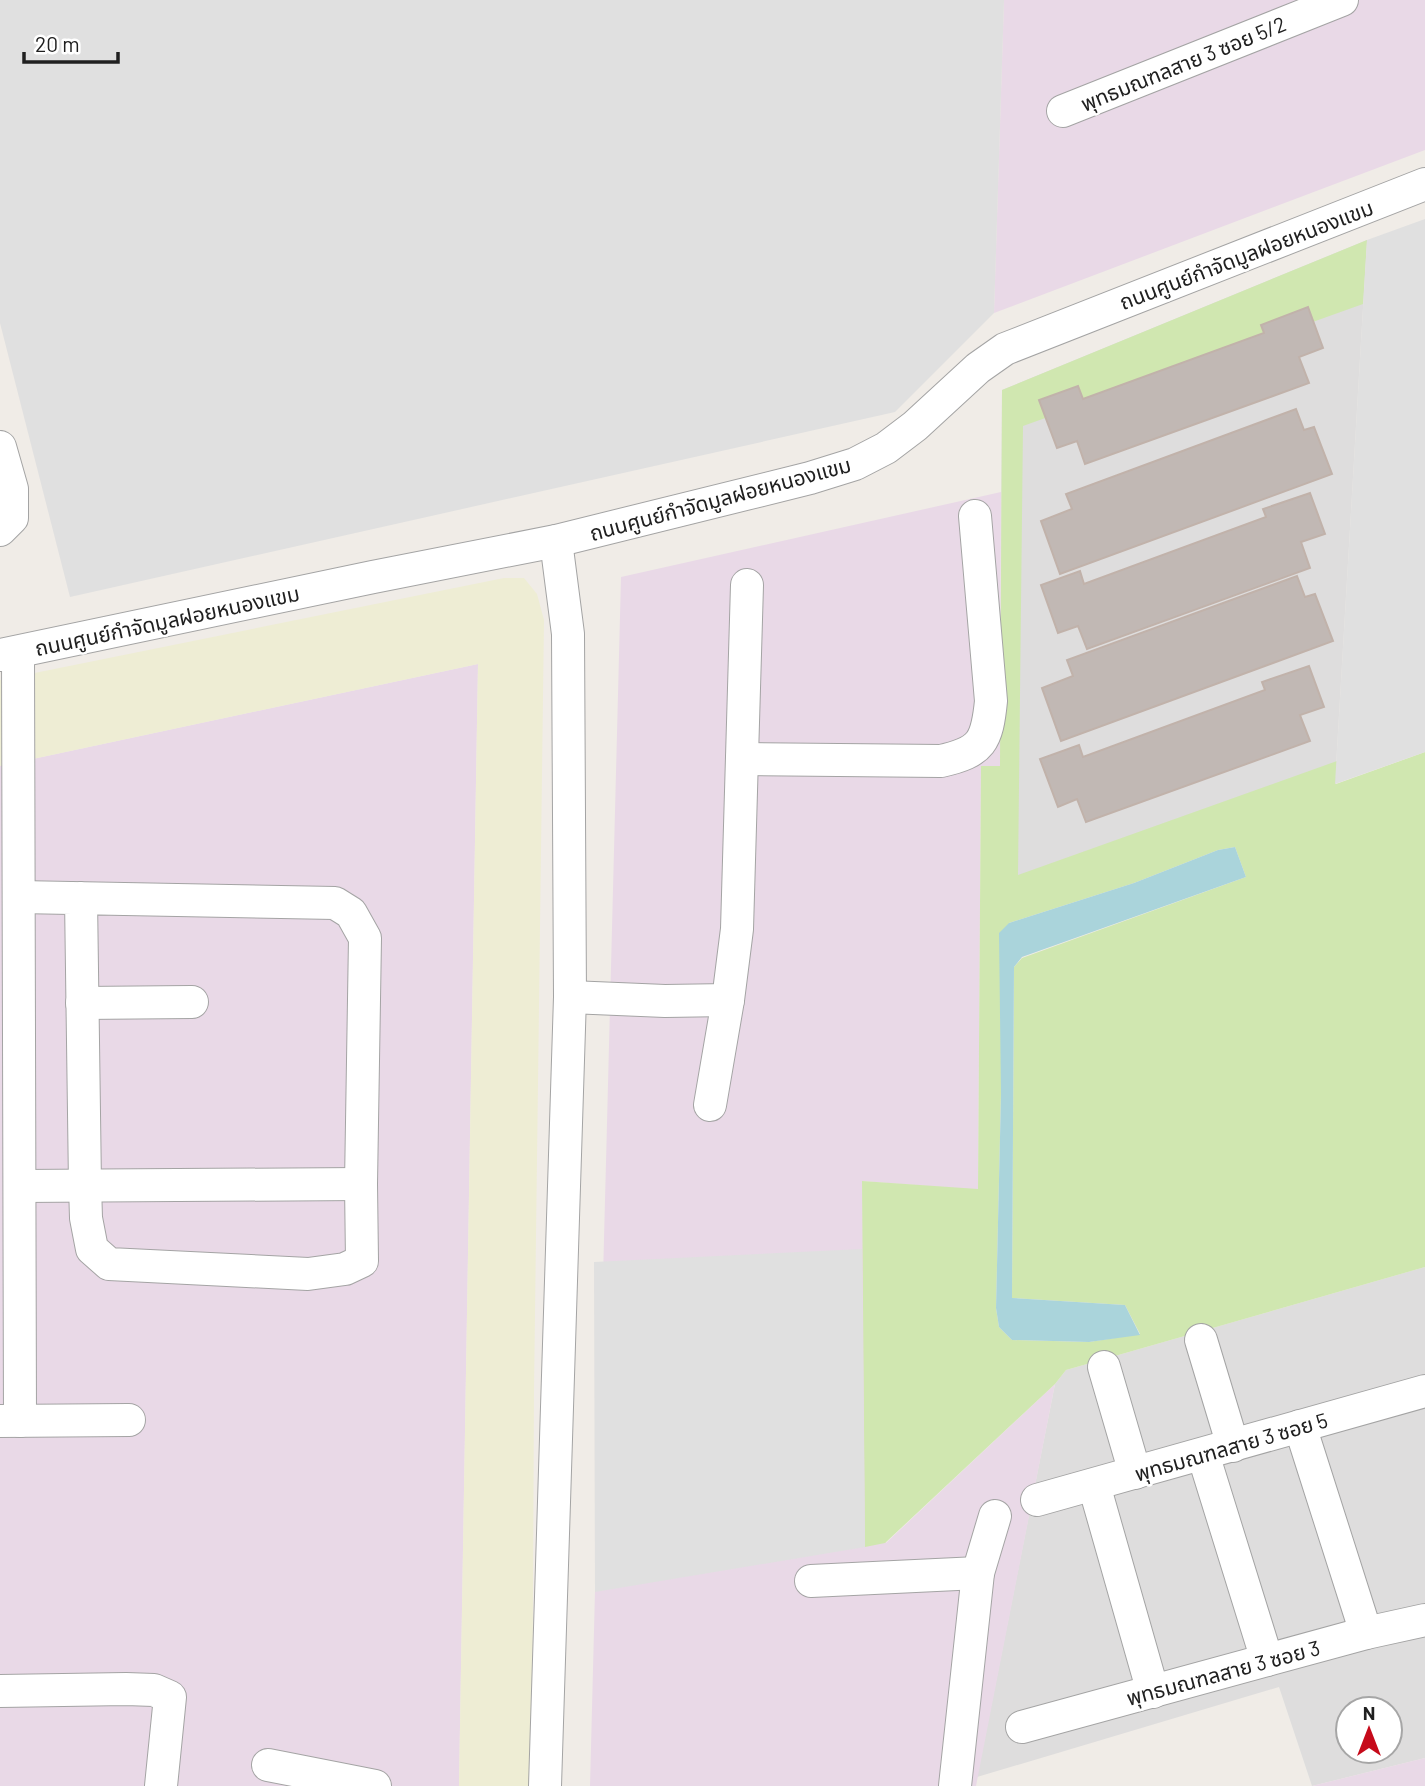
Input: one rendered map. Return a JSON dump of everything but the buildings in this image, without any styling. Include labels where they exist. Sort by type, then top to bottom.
[{"type":"street","name":"พุทธมณฑลสาย 3 ซอย 5/2","points":[[1063,111],[1342,0]]},
{"type":"street","name":"ถนนศูนย์กำจัดมูลฝอยหนองแขม","points":[[9,654],[556,541],[810,478],[855,464],[886,448],[915,426],[978,368],[1005,349],[1425,184]]},
{"type":"street","points":[[0,447],[12,489],[12,518],[0,530]]},
{"type":"street","points":[[742,759],[942,761],[964,756],[978,745],[988,730],[991,701],[975,516]]},
{"type":"street","points":[[545,1786],[570,997],[568,634],[556,541]]},
{"type":"street","points":[[710,1105],[737,929],[747,585]]},
{"type":"street","points":[[9,654],[19,897],[10,994],[20,1186],[10,1421],[129,1420]]},
{"type":"street","points":[[19,897],[81,898],[335,903],[351,913],[365,937],[362,1261],[345,1269],[308,1274],[109,1264],[92,1249],[86,1218],[81,898]]},
{"type":"street","points":[[570,997],[665,1001],[727,1000]]},
{"type":"street","points":[[82,1003],[192,1002]]},
{"type":"street","points":[[20,1186],[361,1184]]},
{"type":"street","points":[[1201,1340],[1218,1450],[1268,1660]]},
{"type":"street","points":[[1104,1367],[1135,1473]]},
{"type":"street","name":"พุทธมณฑลสาย 3 ซอย 5","points":[[1037,1500],[1425,1391]]},
{"type":"street","points":[[1300,1426],[1366,1633]]},
{"type":"street","points":[[1094,1485],[1153,1692]]},
{"type":"street","points":[[955,1786],[978,1573],[995,1516]]},
{"type":"street","points":[[811,1581],[978,1573]]},
{"type":"street","name":"พุทธมณฑลสาย 3 ซอย 3","points":[[1022,1727],[1366,1633],[1425,1620]]},
{"type":"street","points":[[0,1691],[126,1689],[154,1690],[170,1697],[161,1786]]},
{"type":"street","points":[[268,1765],[375,1786]]},
{"type":"shaded area","points":[[0,0],[1004,0],[994,313],[895,412],[70,597],[0,323]]},
{"type":"shaded area","points":[[1004,0],[1425,0],[1425,150],[994,313]]},
{"type":"shaded area","points":[[1425,219],[1425,752],[1335,784],[1367,240]]},
{"type":"shaded area","points":[[1367,240],[1335,784],[979,910],[1000,766],[1002,390]]},
{"type":"shaded area","points":[[1001,492],[1000,766],[981,767],[978,1190],[862,1181],[886,1543],[1055,1384],[976,1786],[590,1786],[621,577]]},
{"type":"shaded area","points":[[478,664],[459,1786],[0,1786],[0,766]]},
{"type":"shaded area","points":[[862,1249],[865,1547],[595,1592],[594,1262]]},
{"type":"shaded area","points":[[1425,1267],[1425,1758],[1404,1763],[1404,1695],[1334,1695],[1334,1765],[1397,1765],[1312,1786],[1279,1687],[977,1777],[1055,1384],[1066,1370]]},
{"type":"shaded area","points":[[1425,1758],[1425,1786],[1312,1786],[1404,1765]]},
{"type":"green space","points":[[1367,240],[1363,304],[1023,426],[1018,875],[1337,761],[1336,784],[1425,752],[1425,1267],[1066,1370],[1055,1384],[885,1543],[865,1547],[862,1181],[978,1189],[981,766],[1000,766],[1002,390]],"holes":[[[1235,847],[1246,877],[1022,958],[1014,967],[1012,1298],[1125,1305],[1140,1334],[1089,1342],[1012,1340],[999,1327],[996,1308],[1001,1094],[1009,923],[1134,883],[1218,850]]]},
{"type":"green space","points":[[504,578],[524,578],[537,594],[544,620],[532,1786],[459,1786],[478,664],[0,766],[0,680]]},
{"type":"water","points":[[1235,847],[1246,877],[1022,957],[1014,967],[1012,1298],[1125,1305],[1140,1335],[1089,1342],[1012,1340],[999,1327],[996,1308],[1001,1094],[999,933],[1009,923],[1134,883],[1218,850]]}]
